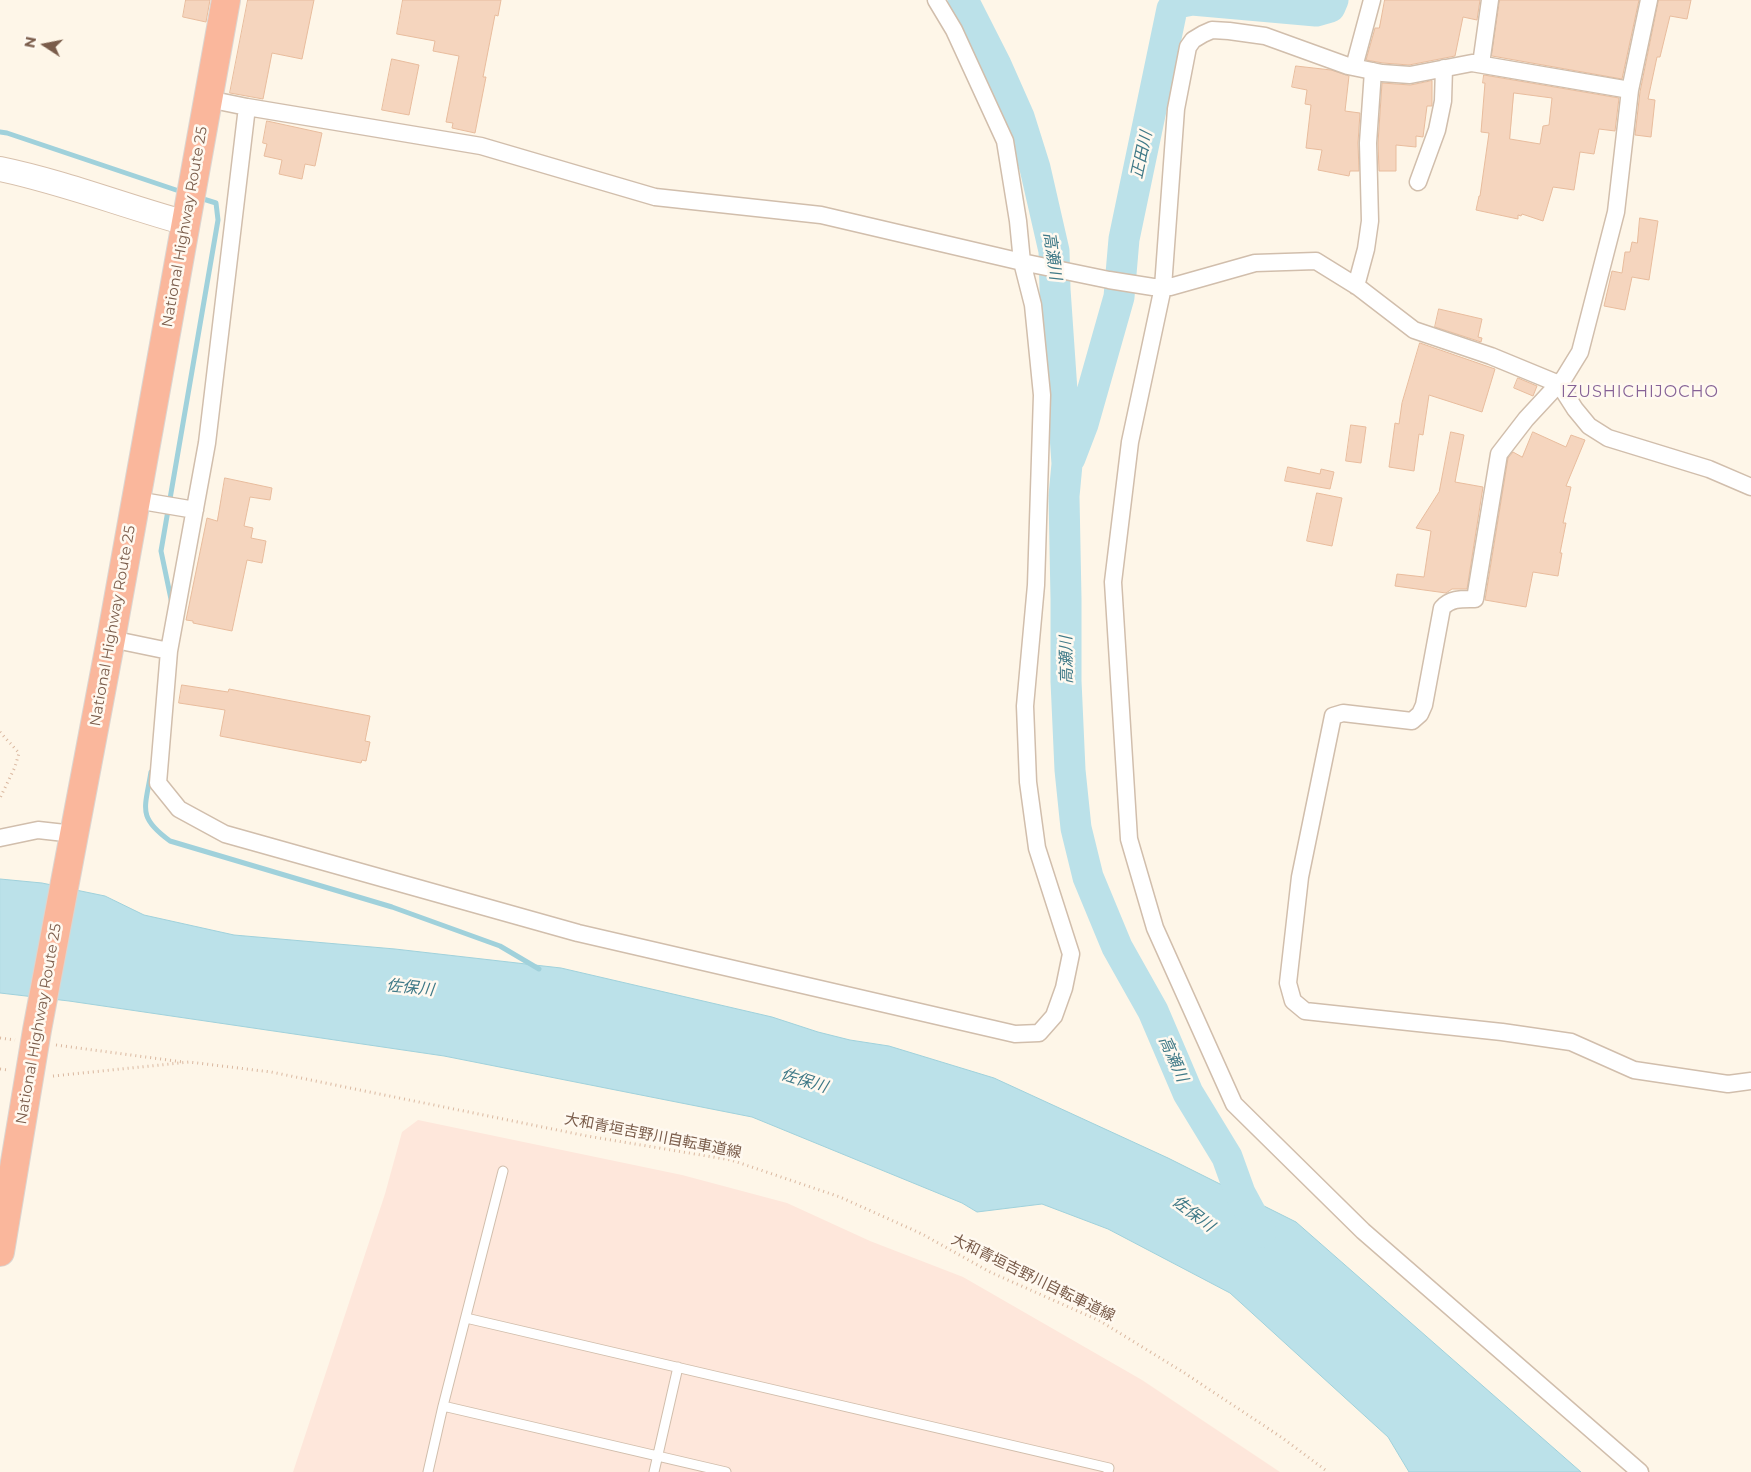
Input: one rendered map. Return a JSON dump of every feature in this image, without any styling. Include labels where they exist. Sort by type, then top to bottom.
[{"type":"highway","name":"National Highway Route 25","points":[[0,1252],[36,1036],[111,639],[226,0]]},
{"type":"street","points":[[247,107],[207,443],[169,651],[158,783],[179,810],[225,834],[578,933],[1015,1034],[1039,1033],[1054,1016],[1064,988],[1071,954],[1038,848],[1028,782],[1025,706],[1036,585],[1042,395],[1033,305],[1005,141],[954,30],[936,0]]},
{"type":"street","points":[[1354,67],[1372,0]]},
{"type":"street","points":[[1481,64],[1490,0]]},
{"type":"street","points":[[1649,0],[1630,90],[1616,212],[1580,352],[1559,384],[1526,418],[1499,454],[1475,599],[1457,599],[1448,602],[1442,608],[1428,686],[1420,714],[1412,721],[1343,713],[1333,716],[1300,877],[1288,983],[1293,1001],[1305,1011],[1502,1032],[1571,1042],[1634,1070],[1728,1084],[1751,1081]]},
{"type":"street","points":[[1630,90],[1472,63],[1410,74],[1373,71],[1354,67],[1266,36],[1229,31],[1212,30],[1193,40],[1188,47],[1176,110],[1163,287],[1130,442],[1113,582],[1129,839],[1155,928],[1234,1104],[1363,1231],[1640,1472]]},
{"type":"street","points":[[1418,182],[1439,120],[1443,101],[1444,68]]},
{"type":"street","points":[[1356,286],[1366,249],[1370,221],[1368,143],[1373,71]]},
{"type":"street","points":[[208,99],[481,146],[655,197],[821,215],[1109,280],[1170,287],[1255,263],[1316,261],[1356,286],[1414,330],[1490,356],[1559,384],[1575,409],[1589,426],[1608,438],[1709,468],[1751,487]]},
{"type":"street","points":[[0,169],[49,182],[189,204]]},
{"type":"street","points":[[136,500],[195,510]]},
{"type":"street","points":[[111,639],[169,651]]},
{"type":"street","points":[[0,838],[38,830],[61,831],[74,834]]},
{"type":"lane","points":[[428,1472],[503,1171]]},
{"type":"lane","points":[[466,1318],[1109,1468],[1108,1472]]},
{"type":"lane","points":[[654,1472],[678,1367]]},
{"type":"lane","points":[[443,1406],[726,1472]]},
{"type":"path","points":[[0,732],[19,752],[15,767],[0,798]]},
{"type":"path","points":[[36,1036],[189,1062]]},
{"type":"path","name":"大和青垣吉野川自転車道線","points":[[53,1076],[189,1062],[271,1072],[587,1136],[731,1160],[840,1197],[922,1234],[990,1272],[1100,1321],[1183,1372],[1281,1437],[1328,1472]]},
{"type":"shaded area","points":[[418,1120],[682,1175],[787,1203],[870,1241],[963,1277],[1142,1380],[1280,1472],[293,1472],[385,1194],[402,1132]]},
{"type":"water","name":"佐保川","points":[[0,879],[42,883],[105,896],[144,915],[234,935],[395,949],[561,968],[772,1017],[850,1040],[889,1046],[994,1078],[1168,1158],[1296,1222],[1581,1472],[1409,1472],[1388,1437],[1230,1293],[1108,1229],[1042,1204],[977,1212],[962,1203],[752,1117],[444,1056],[69,1001],[0,993]]},
{"type":"building","points":[[186,0],[210,0],[206,22],[183,17]]},
{"type":"building","points":[[248,0],[314,0],[302,59],[272,53],[263,99],[230,93]]},
{"type":"building","points":[[403,0],[501,0],[498,16],[495,15],[475,133],[452,128],[453,123],[446,122],[459,56],[433,51],[435,41],[397,34]]},
{"type":"building","points":[[1385,0],[1480,0],[1477,20],[1463,17],[1455,56],[1409,65],[1366,60],[1375,28],[1379,28]]},
{"type":"building","points":[[1500,0],[1639,0],[1622,79],[1492,56]]},
{"type":"building","points":[[1659,0],[1691,0],[1687,19],[1670,16],[1660,57],[1657,57],[1648,99],[1655,100],[1651,137],[1635,135],[1640,92]]},
{"type":"building","points":[[392,59],[419,65],[409,115],[382,110]]},
{"type":"building","points":[[1296,66],[1331,70],[1349,76],[1345,111],[1360,113],[1359,171],[1350,171],[1349,176],[1318,170],[1322,150],[1306,148],[1311,105],[1305,104],[1307,90],[1292,87]]},
{"type":"building","points":[[1484,75],[1619,98],[1615,131],[1599,129],[1594,154],[1580,152],[1574,190],[1553,187],[1543,221],[1522,214],[1521,216],[1518,215],[1518,219],[1476,210],[1480,196],[1489,133],[1481,132],[1485,83],[1483,83]],"holes":[[[1514,93],[1552,98],[1549,125],[1543,126],[1540,144],[1510,139]]]},
{"type":"building","points":[[1432,81],[1432,106],[1427,106],[1423,137],[1416,136],[1416,147],[1396,145],[1396,171],[1379,171],[1378,143],[1382,83],[1410,85]]},
{"type":"building","points":[[267,121],[322,133],[315,166],[305,164],[302,179],[279,174],[282,160],[264,156],[267,144],[263,143]]},
{"type":"building","points":[[1640,218],[1658,221],[1649,280],[1632,277],[1625,310],[1604,306],[1612,271],[1622,273],[1625,252],[1630,252],[1632,242],[1637,243]]},
{"type":"building","points":[[1439,309],[1482,319],[1478,337],[1482,338],[1481,342],[1435,327]]},
{"type":"building","points":[[1420,343],[1495,369],[1482,412],[1429,395],[1423,435],[1419,434],[1414,471],[1389,467],[1395,423],[1399,424],[1402,403]]},
{"type":"building","points":[[1518,378],[1537,386],[1533,396],[1514,388]]},
{"type":"building","points":[[1351,425],[1366,427],[1361,463],[1346,461]]},
{"type":"building","points":[[1451,432],[1464,435],[1455,482],[1483,487],[1467,589],[1452,589],[1446,593],[1395,586],[1397,574],[1424,577],[1431,531],[1416,528],[1439,492]]},
{"type":"building","points":[[1533,432],[1566,447],[1571,435],[1585,440],[1566,486],[1571,487],[1563,523],[1566,523],[1558,576],[1533,572],[1526,607],[1485,600],[1508,458],[1513,452],[1522,457]]},
{"type":"building","points":[[1288,467],[1320,474],[1321,469],[1334,472],[1330,489],[1285,481]]},
{"type":"building","points":[[225,478],[272,488],[270,500],[250,497],[244,526],[253,528],[251,538],[266,541],[262,563],[247,560],[232,631],[186,620],[207,518],[217,521]]},
{"type":"building","points":[[1317,493],[1342,498],[1332,546],[1307,541]]},
{"type":"building","points":[[182,685],[228,692],[229,689],[370,716],[365,741],[370,742],[366,761],[362,760],[361,763],[220,736],[225,710],[179,703]]},
{"type":"waterway","name":"高瀬川","points":[[963,0],[996,65],[1019,117],[1035,168],[1054,251],[1067,464],[1064,496],[1066,681],[1070,770],[1076,828],[1088,877],[1117,947],[1153,1011],[1188,1093],[1227,1157],[1240,1193],[1261,1232]]},
{"type":"waterway","name":"正田川","points":[[1070,458],[1083,424],[1119,297],[1124,239],[1172,9],[1177,3],[1192,0],[1316,11],[1330,7],[1333,0]]},
{"type":"waterway","points":[[0,132],[182,192]]},
{"type":"waterway","points":[[172,604],[161,551],[218,220],[216,203],[200,198]]},
{"type":"waterway","points":[[151,772],[146,811],[152,825],[170,841],[392,907],[500,946],[539,969]]},
{"type":"district","name":"IZUSHICHIJOCHO","points":[[1640,392]]}]
